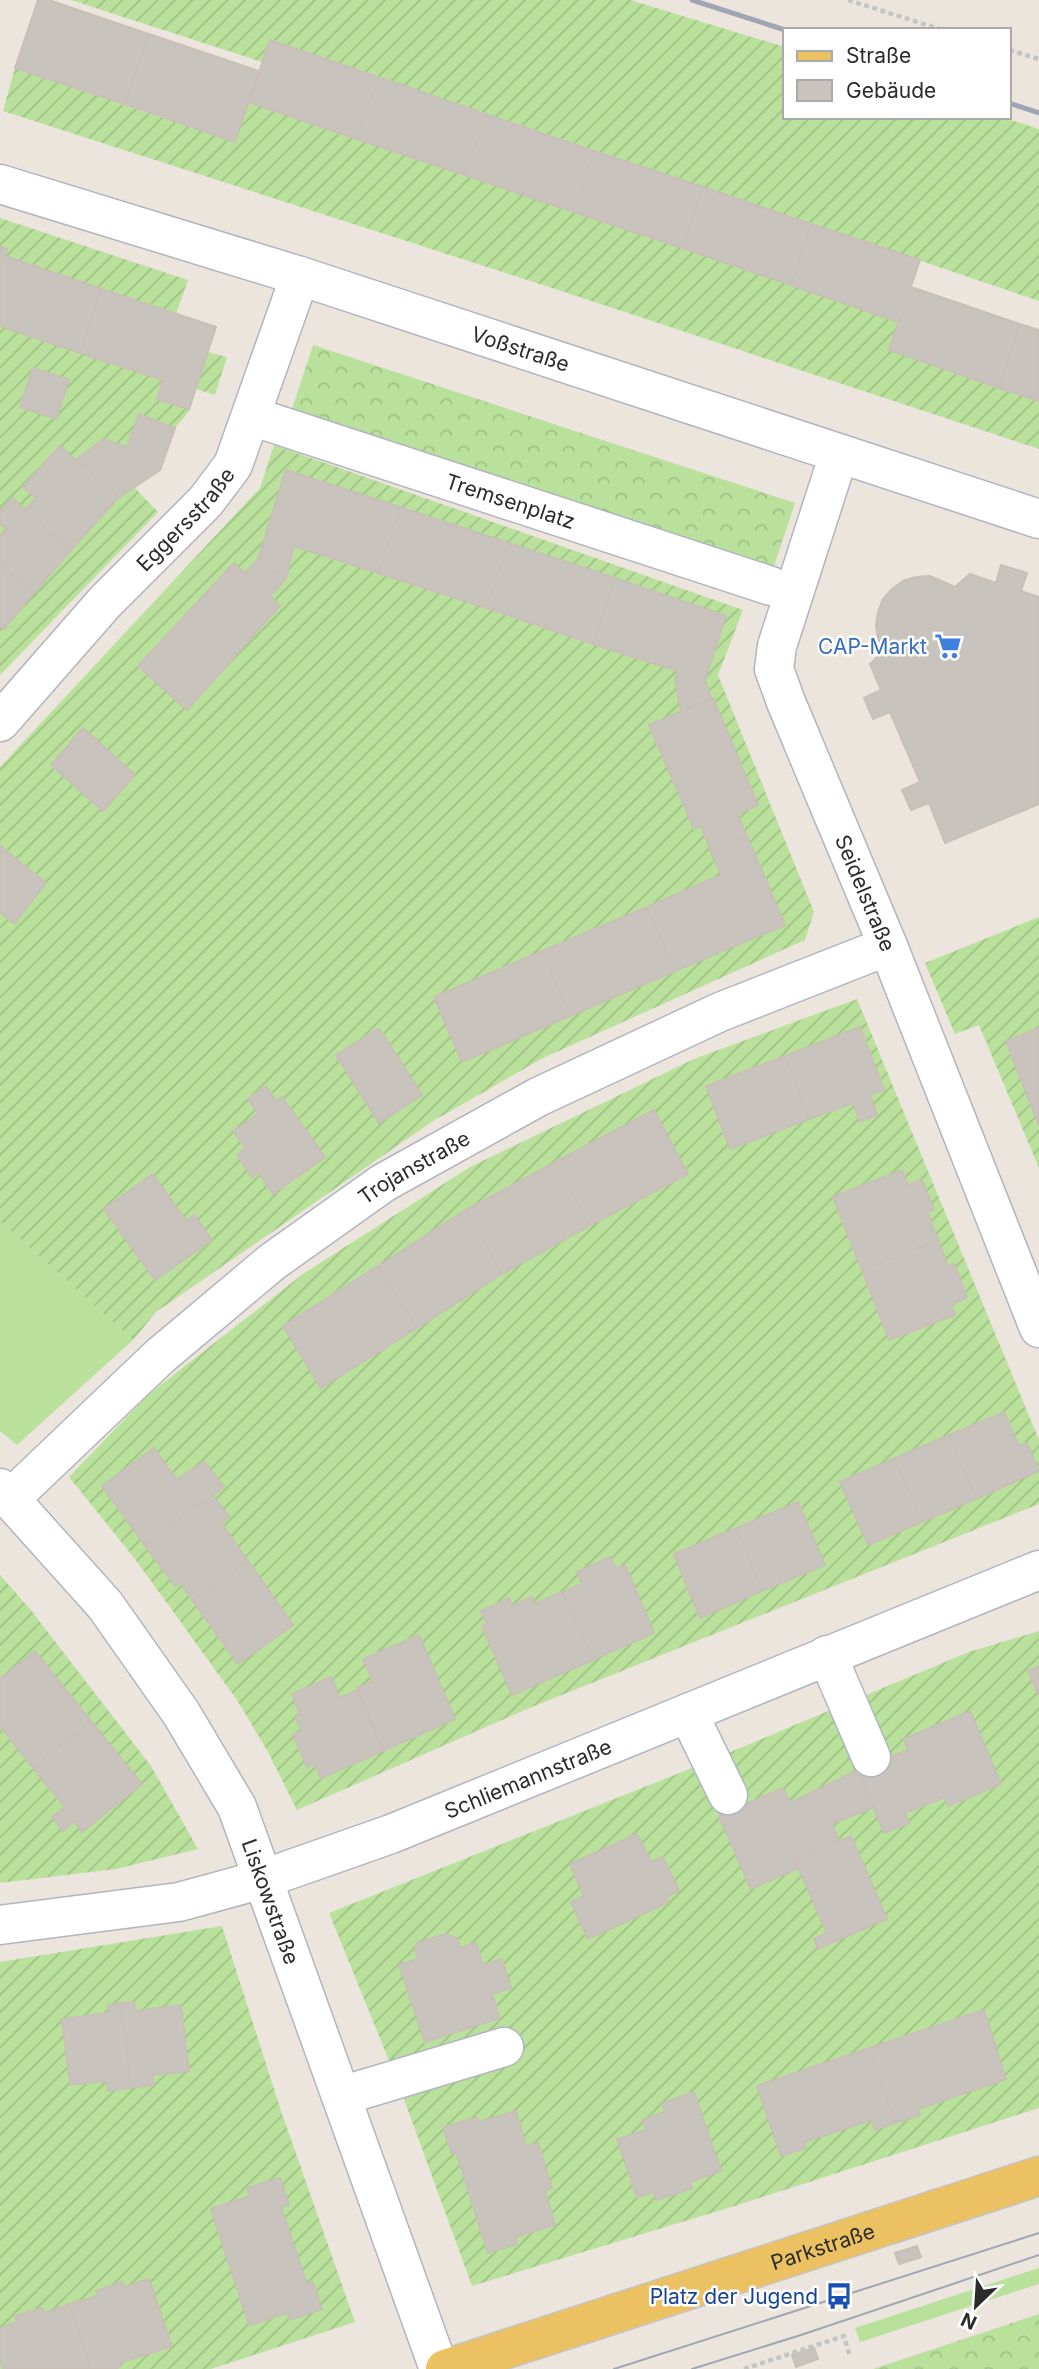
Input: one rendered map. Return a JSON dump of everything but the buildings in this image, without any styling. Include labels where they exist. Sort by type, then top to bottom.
[{"type":"main road","name":"Parkstraße","points":[[445,2369],[1039,2176]]},
{"type":"street","name":"Voßstraße","points":[[0,184],[300,276],[1039,519]]},
{"type":"street","name":"Eggersstraße","points":[[0,722],[105,602],[206,501],[233,465],[300,276]]},
{"type":"street","name":"Tremsenplatz","points":[[251,416],[771,586]]},
{"type":"street","name":"Seidelstraße","points":[[839,454],[777,646],[774,669],[888,946],[1039,1328]]},
{"type":"street","name":"Trojanstraße","points":[[6,1493],[160,1356],[272,1262],[383,1183],[538,1097],[720,1012],[888,946]]},
{"type":"street","name":"Liskowstraße","points":[[6,1493],[105,1605],[181,1713],[237,1807],[439,2369]]},
{"type":"street","name":"Schliemannstraße","points":[[0,1925],[179,1902],[262,1879],[391,1834],[1039,1570]]},
{"type":"street","points":[[827,1655],[872,1757]]},
{"type":"street","points":[[688,1713],[727,1796]]},
{"type":"street","points":[[341,2096],[504,2047]]},
{"type":"path","points":[[848,0],[937,28]]},
{"type":"path","points":[[1011,51],[1039,59]]},
{"type":"path","points":[[744,2369],[844,2336],[850,2357]]},
{"type":"green space","points":[[71,0],[630,0],[783,46],[783,119],[1008,119],[1039,129],[1039,301],[270,40],[262,62]]},
{"type":"green space","points":[[15,68],[235,142],[249,102],[899,322],[890,351],[1039,401],[1039,449],[3,111]]},
{"type":"green space","points":[[0,218],[188,280],[176,314],[216,327],[208,352],[227,357],[215,395],[196,389],[190,410],[175,428],[160,470],[135,488],[158,512],[0,675]]},
{"type":"green space","points":[[313,345],[795,503],[772,572],[290,415]]},
{"type":"green space","points":[[274,445],[743,610],[718,675],[814,912],[805,940],[543,1058],[433,1121],[156,1312],[133,1340],[0,1221],[0,767],[260,488]]},
{"type":"green space","points":[[1039,917],[1039,1168],[979,1025],[955,1034],[925,963]]},
{"type":"green space","points":[[857,999],[1039,1440],[1039,1504],[527,1709],[297,1810],[268,1752],[237,1700],[135,1559],[69,1477],[149,1394],[303,1274],[470,1167],[694,1059]]},
{"type":"green space","points":[[0,1221],[133,1340],[17,1445],[0,1431]]},
{"type":"green space","points":[[0,1575],[30,1609],[151,1766],[198,1849],[116,1869],[0,1883]]},
{"type":"green space","points":[[1039,1631],[1039,2108],[741,2204],[472,2286],[397,2080],[329,1913],[697,1766],[969,1652]]},
{"type":"green space","points":[[222,1926],[280,2108],[355,2322],[211,2369],[0,2369],[0,1962]]},
{"type":"green space","points":[[1039,2268],[1039,2284],[860,2342],[855,2328]]},
{"type":"green space","points":[[1039,2314],[1039,2369],[873,2369]]},
{"type":"tram line","points":[[614,2369],[1039,2233]]},
{"type":"tram line","points":[[692,2369],[1039,2255]]},
{"type":"railway","points":[[692,0],[783,29]]},
{"type":"railway","points":[[1011,104],[1039,113]]},
{"type":"place","name":"CAP-Markt","points":[[948,646]]},
{"type":"place","name":"Platz der Jugend","points":[[839,2296]]}]
